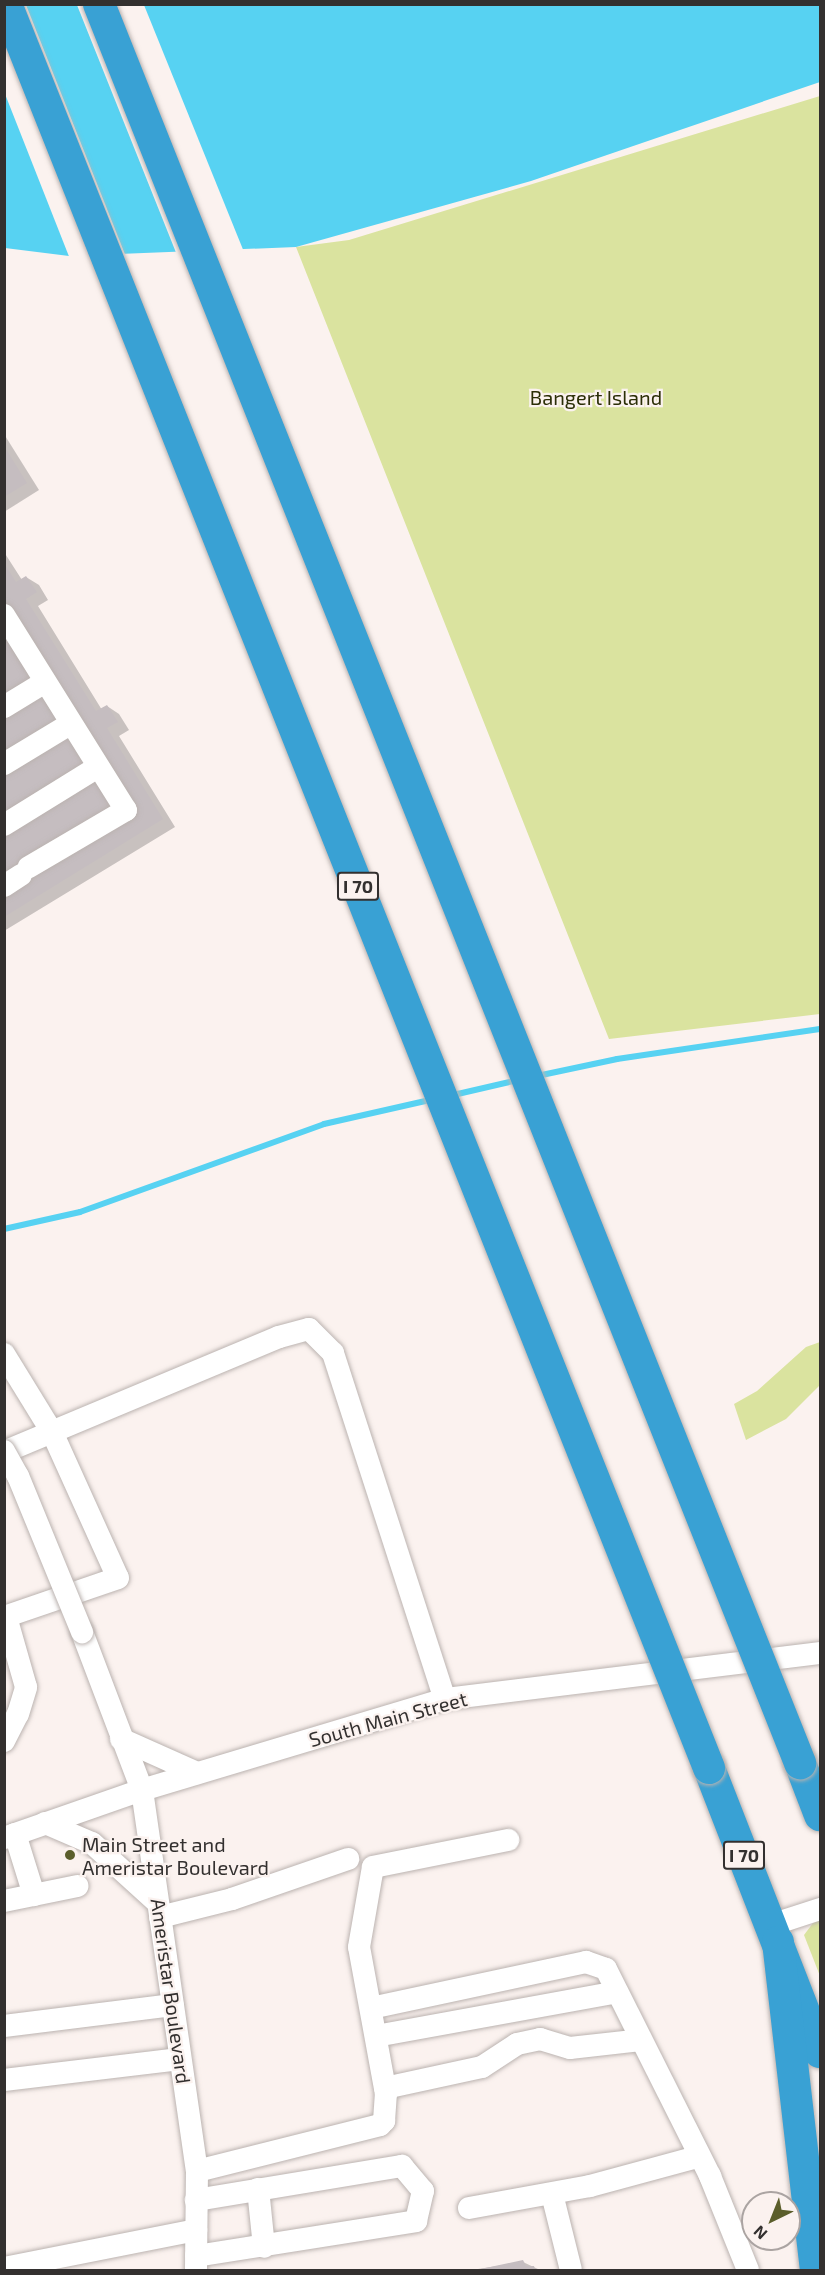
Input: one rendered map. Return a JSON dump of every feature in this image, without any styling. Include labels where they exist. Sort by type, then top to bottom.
[{"type":"highway","name":"I 70","points":[[6,4],[710,1768],[820,2052]]},
{"type":"highway","points":[[99,4],[820,1815]]},
{"type":"highway","points":[[774,1934],[816,2271]]},
{"type":"street","points":[[4,615],[11,639],[45,682],[126,810],[18,876]]},
{"type":"street","points":[[4,707],[45,682]]},
{"type":"street","points":[[4,764],[70,724]]},
{"type":"street","points":[[4,825],[98,767]]},
{"type":"street","points":[[4,1452],[279,1337],[309,1329],[333,1353],[445,1699]]},
{"type":"street","points":[[4,1354],[52,1432],[118,1578],[5,1617],[26,1687],[18,1714],[4,1741]]},
{"type":"street","name":"Ameristar Boulevard","points":[[4,1452],[18,1476],[142,1790],[196,2171],[196,2263]]},
{"type":"street","name":"South Main Street","points":[[10,1836],[142,1790],[445,1699],[820,1653]]},
{"type":"street","points":[[120,1735],[197,1773]]},
{"type":"street","points":[[45,1824],[92,1843],[159,1910],[232,1899],[348,1858]]},
{"type":"street","points":[[10,1836],[34,1895]]},
{"type":"street","points":[[196,2171],[373,2129],[384,2121],[385,2088],[359,1947],[373,1867],[508,1840]]},
{"type":"street","points":[[4,1901],[77,1886]]},
{"type":"street","points":[[774,1934],[820,1909]]},
{"type":"street","points":[[371,2008],[586,1962],[606,1969],[697,2157],[710,2176],[748,2271]]},
{"type":"street","points":[[376,2036],[617,1992]]},
{"type":"street","points":[[4,2026],[173,2005]]},
{"type":"street","points":[[385,2088],[482,2067],[517,2044],[540,2039],[570,2048],[641,2040]]},
{"type":"street","points":[[4,2080],[180,2059]]},
{"type":"street","points":[[469,2208],[552,2194],[697,2157]]},
{"type":"street","points":[[196,2200],[402,2166],[423,2191],[416,2221],[264,2247],[196,2263]]},
{"type":"street","points":[[258,2189],[264,2247]]},
{"type":"street","points":[[552,2194],[571,2271]]},
{"type":"street","points":[[4,2268],[196,2230]]},
{"type":"green space","name":"Bangert Island","points":[[820,96],[820,1014],[609,1039],[296,247],[349,240]]},
{"type":"green space","points":[[820,1342],[820,1385],[786,1419],[746,1440],[734,1404],[757,1391],[806,1347]]},
{"type":"green space","points":[[816,1919],[820,1919],[820,1976],[804,1935]]},
{"type":"water","points":[[5,5],[820,5],[820,82],[531,181],[296,247],[69,256],[5,248]]},
{"type":"pier","points":[[5,5],[26,5],[126,257],[70,259],[5,94]]},
{"type":"pier","points":[[77,5],[144,5],[244,252],[177,255]]},
{"type":"building","points":[[4,446],[27,483],[4,497]]},
{"type":"building","points":[[4,563],[16,582],[26,576],[37,592],[26,599],[96,711],[107,705],[118,722],[107,728],[163,819],[4,917]]},
{"type":"building","points":[[523,2260],[526,2266],[534,2266],[535,2270],[476,2270]]},
{"type":"waterway","points":[[537,1076],[617,1059],[820,1029]]},
{"type":"waterway","points":[[449,1096],[518,1080]]},
{"type":"waterway","points":[[4,1229],[80,1212],[324,1124],[434,1099]]},
{"type":"place","name":"Main Street and Ameristar Boulevard","points":[[70,1855]]}]
